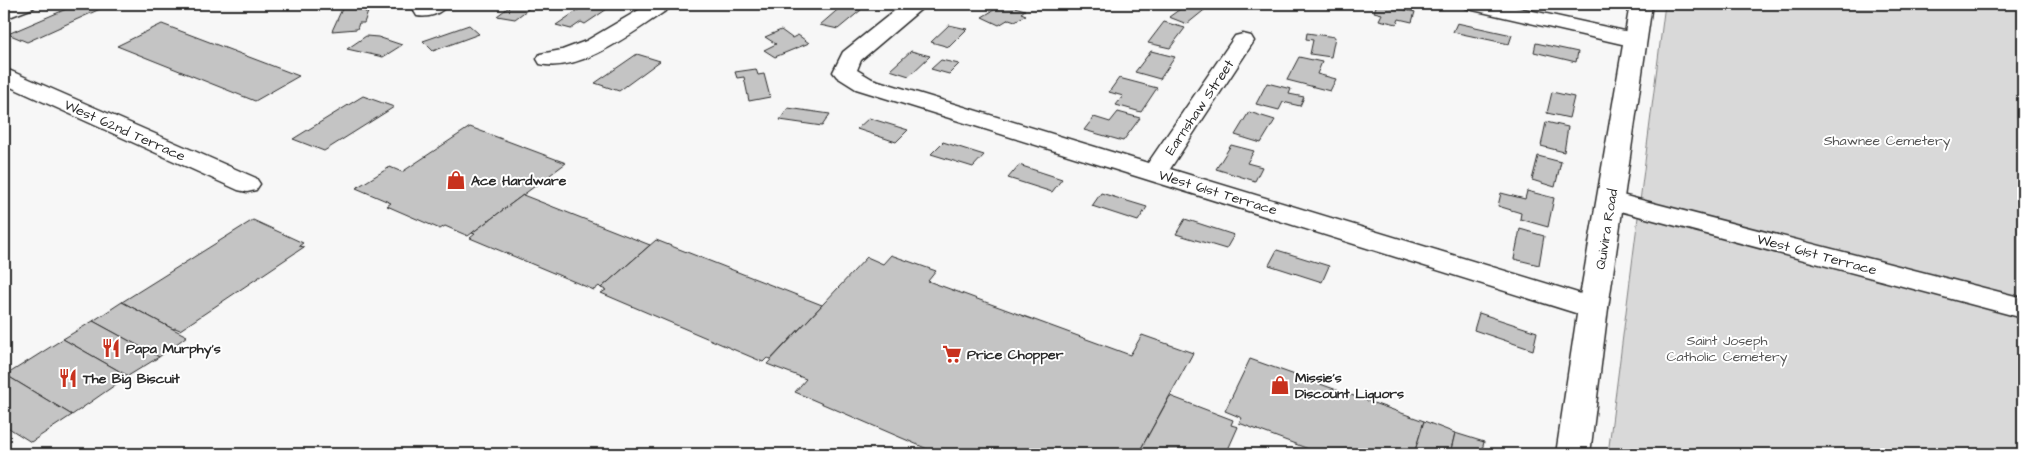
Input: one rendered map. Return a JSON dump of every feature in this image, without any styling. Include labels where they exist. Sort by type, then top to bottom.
[{"type":"street","points":[[4,13],[26,4]]},
{"type":"street","points":[[548,60],[565,58],[599,45],[663,4]]},
{"type":"street","name":"West 61st Terrace","points":[[916,4],[851,57],[845,72],[864,84],[1593,308]]},
{"type":"street","points":[[1473,4],[1635,40]]},
{"type":"street","name":"Quivira Road","points":[[1573,454],[1593,308],[1641,4]]},
{"type":"street","name":"Earnshaw Street","points":[[1154,173],[1243,41]]},
{"type":"street","name":"West 62nd Terrace","points":[[4,75],[247,184]]},
{"type":"street","name":"West 61st Terrace","points":[[1610,200],[2023,308]]},
{"type":"green space","points":[[1665,4],[2023,4],[2023,454],[1608,454]]},
{"type":"building","points":[[78,4],[111,4],[27,42],[8,34]]},
{"type":"building","points":[[513,4],[535,4],[515,19],[497,16]]},
{"type":"building","points":[[587,4],[613,5],[585,24],[581,22],[571,29],[556,25]]},
{"type":"building","points":[[1004,4],[1025,10],[1021,13],[1026,15],[1015,21],[1009,19],[999,25],[982,17]]},
{"type":"building","points":[[1187,4],[1199,4],[1208,7],[1187,24],[1169,17]]},
{"type":"building","points":[[1377,4],[1415,12],[1412,22],[1399,19],[1397,24],[1379,20],[1382,14],[1374,12]]},
{"type":"building","points":[[843,5],[861,10],[838,29],[820,25]]},
{"type":"building","points":[[367,6],[365,12],[368,12],[364,23],[359,23],[357,29],[332,31],[342,9]]},
{"type":"building","points":[[1164,22],[1185,28],[1170,48],[1148,43]]},
{"type":"building","points":[[1457,23],[1512,35],[1509,44],[1453,32]]},
{"type":"building","points":[[162,24],[299,76],[255,101],[117,46]]},
{"type":"building","points":[[469,25],[479,34],[433,51],[423,41]]},
{"type":"building","points":[[949,25],[967,29],[949,47],[931,42]]},
{"type":"building","points":[[781,30],[792,38],[798,35],[809,43],[775,57],[764,50],[776,44],[765,37]]},
{"type":"building","points":[[1307,33],[1335,37],[1331,57],[1310,54],[1313,40],[1306,39]]},
{"type":"building","points":[[366,36],[378,37],[402,45],[383,57],[347,49]]},
{"type":"building","points":[[1536,43],[1578,52],[1576,62],[1534,52]]},
{"type":"building","points":[[911,51],[930,56],[909,76],[890,70]]},
{"type":"building","points":[[1151,51],[1175,57],[1160,79],[1135,72]]},
{"type":"building","points":[[637,54],[660,61],[619,91],[595,83]]},
{"type":"building","points":[[1299,57],[1322,62],[1317,74],[1336,79],[1330,91],[1287,80]]},
{"type":"building","points":[[941,60],[959,64],[949,74],[931,69]]},
{"type":"building","points":[[756,69],[758,75],[764,74],[770,97],[749,101],[744,77],[737,78],[735,72]]},
{"type":"building","points":[[1119,78],[1157,88],[1141,112],[1116,105],[1123,96],[1109,92]]},
{"type":"building","points":[[1267,83],[1291,89],[1289,94],[1304,97],[1300,106],[1283,102],[1279,110],[1256,104]]},
{"type":"building","points":[[1552,92],[1574,97],[1569,118],[1547,113]]},
{"type":"building","points":[[363,96],[394,107],[324,151],[293,139]]},
{"type":"building","points":[[788,108],[830,114],[822,126],[780,120]]},
{"type":"building","points":[[1118,112],[1140,118],[1123,141],[1084,130],[1094,117],[1110,122]]},
{"type":"building","points":[[1249,112],[1275,120],[1261,143],[1235,135]]},
{"type":"building","points":[[869,118],[908,130],[896,142],[857,129]]},
{"type":"building","points":[[1546,122],[1568,127],[1564,152],[1541,146]]},
{"type":"building","name":"Ace Hardware","points":[[470,127],[566,163],[468,236],[445,226],[440,229],[387,206],[391,203],[356,188],[390,167],[402,172]]},
{"type":"building","points":[[943,142],[984,155],[973,167],[931,154]]},
{"type":"building","points":[[1231,145],[1254,151],[1247,163],[1262,167],[1255,181],[1216,169]]},
{"type":"building","points":[[1538,156],[1561,162],[1555,187],[1532,180]]},
{"type":"building","points":[[1019,165],[1062,179],[1052,192],[1008,178]]},
{"type":"building","points":[[1527,191],[1554,198],[1548,227],[1520,219],[1521,213],[1498,206],[1501,193],[1525,199]]},
{"type":"building","points":[[1101,193],[1147,207],[1138,221],[1092,206]]},
{"type":"building","points":[[523,195],[650,245],[601,288],[599,286],[594,290],[470,238],[475,234],[472,233]]},
{"type":"building","points":[[1185,219],[1234,235],[1226,249],[1176,234]]},
{"type":"building","points":[[253,220],[303,243],[299,246],[304,247],[180,330],[173,329],[122,302]]},
{"type":"building","points":[[1520,229],[1544,236],[1539,265],[1514,259]]},
{"type":"building","points":[[656,240],[822,305],[771,359],[767,358],[763,362],[601,293],[606,290],[601,288]]},
{"type":"building","points":[[1277,250],[1329,266],[1322,282],[1269,265]]},
{"type":"building","name":"Price Chopper","points":[[891,255],[936,271],[928,281],[1130,355],[1142,335],[1193,353],[1138,454],[939,454],[795,392],[806,379],[767,364],[867,257],[883,264]]},
{"type":"building","points":[[122,302],[187,336],[159,357],[93,321]]},
{"type":"building","points":[[1479,313],[1537,332],[1533,350],[1474,330]]},
{"type":"building","name":"Papa Murphy's","points":[[93,321],[159,357],[128,376],[63,339]]},
{"type":"building","name":"The Big Biscuit","points":[[63,339],[128,376],[72,415],[6,375]]},
{"type":"building","name":"Missie's Discount Liquors","points":[[1250,359],[1424,421],[1414,454],[1322,454],[1239,423],[1242,418],[1225,411]]},
{"type":"building","points":[[6,375],[72,415],[31,442],[4,425],[4,376]]},
{"type":"building","points":[[1170,396],[1233,420],[1231,425],[1238,427],[1226,454],[1138,454]]},
{"type":"building","points":[[1424,421],[1455,433],[1450,454],[1414,454]]},
{"type":"building","points":[[1455,433],[1484,442],[1481,454],[1450,454]]},
{"type":"place","name":"Ace Hardware","points":[[456,180]]},
{"type":"place","name":"Papa Murphy's","points":[[111,348]]},
{"type":"place","name":"Price Chopper","points":[[952,354]]},
{"type":"place","name":"The Big Biscuit","points":[[68,378]]},
{"type":"place","name":"Missie's Discount Liquors","points":[[1280,385]]},
{"type":"park label","name":"Shawnee Cemetery","points":[[1887,140]]},
{"type":"park label","name":"Saint Joseph Catholic Cemetery","points":[[1727,348]]}]
